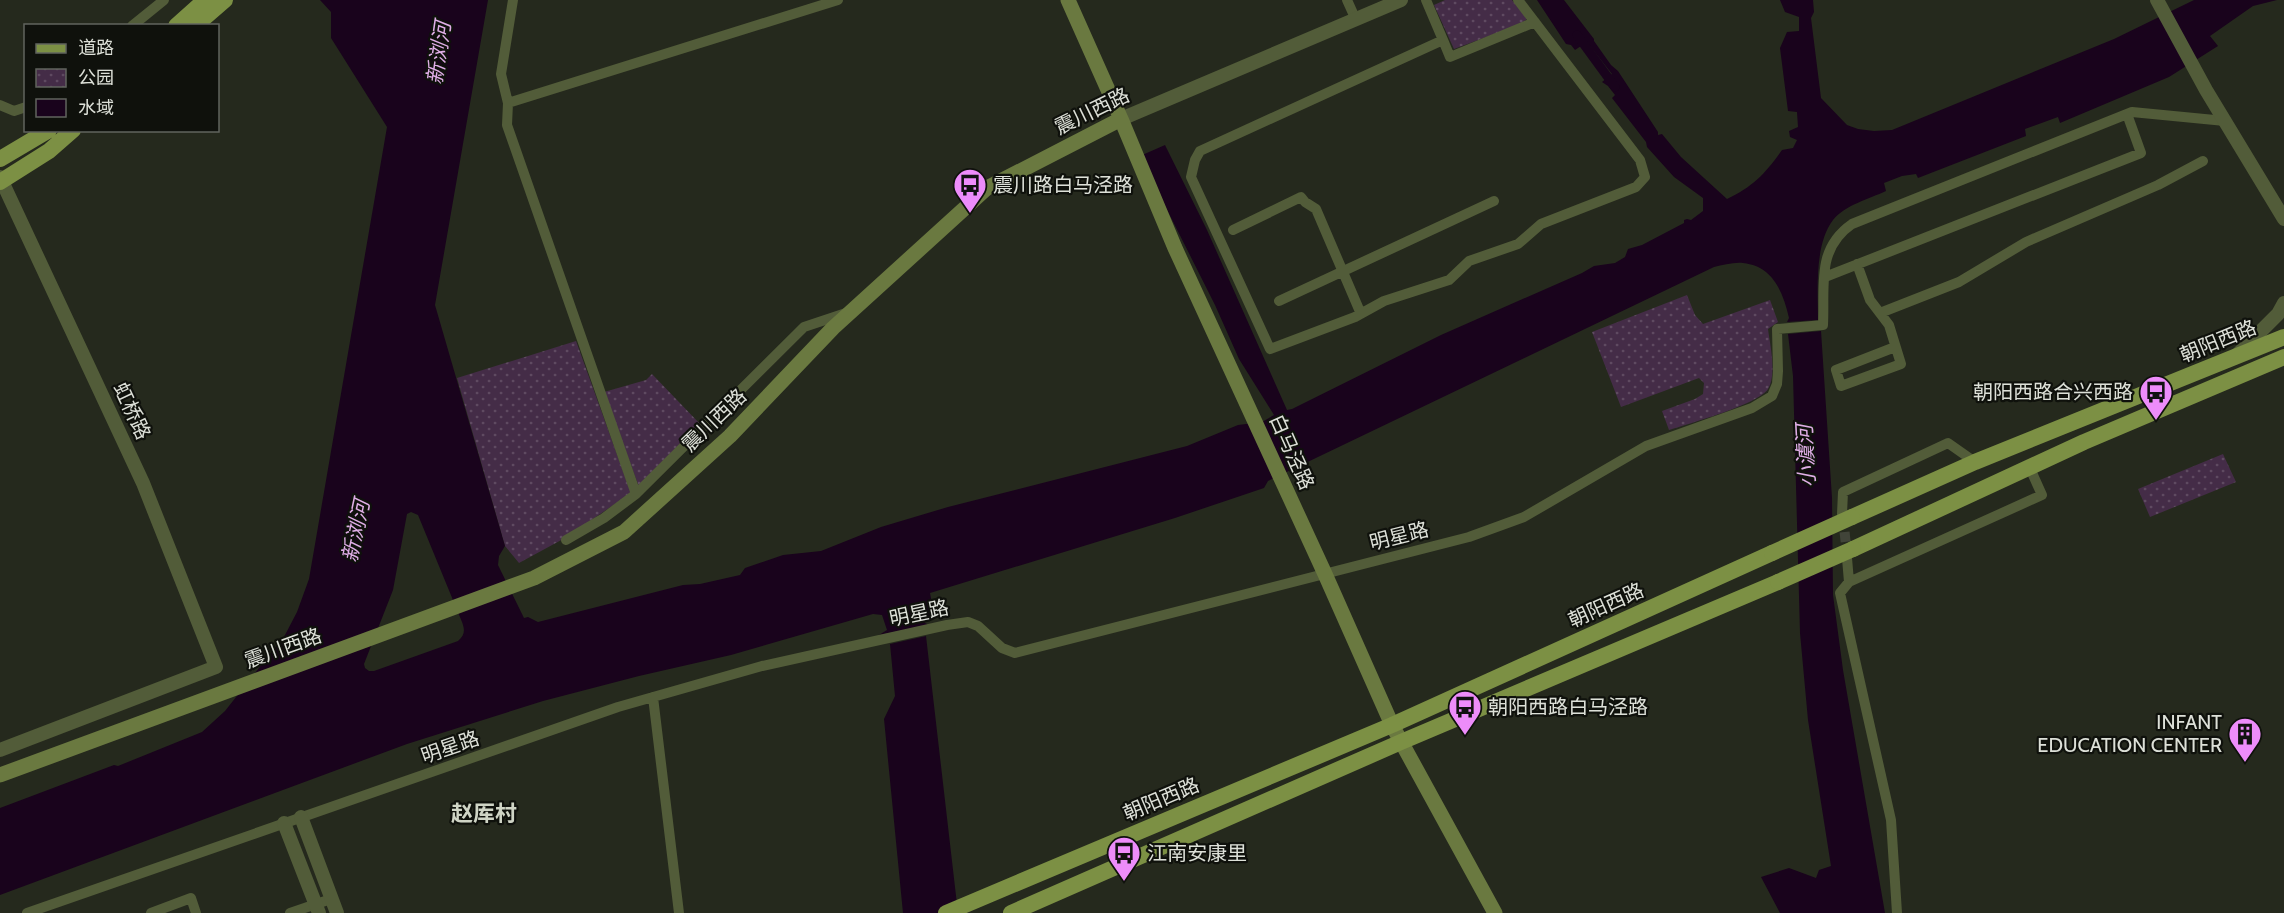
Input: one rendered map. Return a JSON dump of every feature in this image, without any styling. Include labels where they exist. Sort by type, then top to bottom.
[{"type":"main road","points":[[178,24],[206,0]]},
{"type":"main road","points":[[197,24],[225,0]]},
{"type":"main road","name":"白马泾路","points":[[1068,0],[1175,248],[1392,725],[1495,913]]},
{"type":"main road","name":"震川西路","points":[[0,775],[534,578],[624,532],[730,436],[833,328],[987,188],[1121,119]]},
{"type":"main road","points":[[0,159],[46,132]]},
{"type":"main road","points":[[1,180],[49,151],[71,132]]},
{"type":"main road","name":"朝阳西路","points":[[946,913],[1392,725],[1772,554],[1847,515],[2284,338]]},
{"type":"main road","name":"朝阳西路","points":[[1011,913],[1401,742],[1778,582],[1850,554],[2029,466],[2284,357]]},
{"type":"street","points":[[134,24],[164,0]]},
{"type":"street","points":[[513,0],[501,75],[508,103],[507,124],[636,494]]},
{"type":"street","points":[[508,103],[838,0]]},
{"type":"street","points":[[1347,0],[1356,20]]},
{"type":"street","name":"震川西路","points":[[1121,119],[1401,0]]},
{"type":"street","points":[[1426,0],[1450,57],[1535,22]]},
{"type":"street","points":[[1443,40],[1200,151],[1191,177],[1270,349],[1361,314],[1384,301],[1449,280],[1469,261],[1518,244],[1541,224],[1636,187],[1645,177],[1640,159],[1518,0]]},
{"type":"street","points":[[2157,0],[2206,90],[2284,219]]},
{"type":"street","points":[[0,105],[14,111],[24,108]]},
{"type":"street","points":[[2127,114],[2141,153],[1825,277],[1826,257],[1833,241],[1852,224],[2127,114],[2132,112],[2225,121]]},
{"type":"street","points":[[1880,313],[1959,282],[2026,242],[2158,185],[2203,161]]},
{"type":"street","name":"虹桥路","points":[[0,750],[216,667],[143,483],[1,180]]},
{"type":"street","points":[[1233,230],[1301,197],[1316,209],[1361,314]]},
{"type":"street","points":[[1279,301],[1494,201]]},
{"type":"street","points":[[1857,264],[1870,300],[1889,326],[1901,364],[1841,386],[1836,370],[1895,347]]},
{"type":"street","name":"明星路","points":[[27,913],[618,707],[762,666],[968,622],[978,626],[1002,648],[1016,652],[1469,537],[1524,517],[1646,446],[1752,408],[1772,396],[1777,384],[1777,329],[1823,325],[1825,277]]},
{"type":"street","points":[[2235,357],[2278,314],[2284,303]]},
{"type":"street","points":[[566,540],[604,518],[636,494],[804,327],[852,311]]},
{"type":"street","points":[[1847,515],[1843,492],[1948,443],[1975,462]]},
{"type":"street","points":[[1898,913],[1891,820],[1840,593],[1849,582],[2042,495],[2029,466]]},
{"type":"street","points":[[1849,582],[1850,554]]},
{"type":"street","points":[[652,697],[679,913]]},
{"type":"street","points":[[301,818],[337,913]]},
{"type":"street","points":[[284,823],[318,909]]},
{"type":"street","points":[[152,913],[191,898],[196,913]]},
{"type":"street","points":[[290,913],[318,909],[331,899]]},
{"type":"green space","points":[[1445,0],[1512,0],[1527,19],[1519,25],[1454,49],[1434,5]]},
{"type":"green space","points":[[1687,295],[1695,315],[1703,324],[1770,300],[1778,322],[1768,329],[1772,376],[1768,389],[1751,401],[1669,430],[1662,411],[1703,394],[1704,383],[1699,378],[1621,407],[1592,332]]},
{"type":"green space","points":[[576,341],[631,493],[565,538],[519,563],[505,546],[457,378]]},
{"type":"green space","points":[[652,374],[701,425],[639,487],[604,392],[646,380]]},
{"type":"green space","points":[[2223,454],[2236,482],[2150,517],[2138,489]]},
{"type":"water","name":"新浏河","points":[[320,0],[488,0],[435,305],[505,546],[499,556],[498,565],[524,618],[528,617],[538,622],[683,585],[700,584],[740,575],[745,568],[783,555],[821,551],[881,527],[948,507],[1187,446],[1238,425],[1262,422],[1274,415],[1239,359],[1215,305],[1140,156],[1165,145],[1207,230],[1287,410],[1441,335],[1594,266],[1615,263],[1625,257],[1628,249],[1642,245],[1684,223],[1684,220],[1691,220],[1703,211],[1703,198],[1674,177],[1647,147],[1646,142],[1612,98],[1615,95],[1602,82],[1612,74],[1587,42],[1575,50],[1571,45],[1566,44],[1537,0],[1564,0],[1611,65],[1618,71],[1658,135],[1662,134],[1681,157],[1727,199],[1752,184],[1782,150],[1793,148],[1797,140],[1790,137],[1789,131],[1798,127],[1797,112],[1788,111],[1780,48],[1787,32],[1799,31],[1799,17],[1785,12],[1780,0],[1813,0],[1814,12],[1811,18],[1821,98],[1847,125],[1874,131],[1892,130],[2114,39],[2194,0],[2277,0],[2253,6],[2210,36],[2218,46],[2169,77],[2060,123],[2058,117],[2025,129],[2026,136],[1918,178],[1916,174],[1902,176],[1884,183],[1886,191],[1844,210],[1833,220],[1823,242],[1818,268],[1818,320],[1787,322],[1789,318],[1780,290],[1762,269],[1740,263],[1714,267],[1268,481],[1264,488],[1175,518],[930,593],[934,615],[924,620],[929,625],[879,635],[887,630],[882,615],[873,614],[731,655],[543,701],[407,744],[0,895],[0,808],[114,765],[118,766],[202,732],[225,711],[285,635],[297,612],[309,579],[387,127],[331,38],[331,12]],"holes":[[[411,512],[418,515],[462,622],[463,634],[458,641],[369,671],[364,664],[393,590],[407,514]]]},
{"type":"water","name":"小澞河","points":[[1821,331],[1832,498],[1833,595],[1843,670],[1885,913],[1780,913],[1761,877],[1789,868],[1816,878],[1819,870],[1831,866],[1808,720],[1800,633],[1793,376],[1788,334]]},
{"type":"water","points":[[926,636],[958,913],[903,913],[884,719],[895,696],[890,644]]},
{"type":"waterway","points":[[1577,35],[1615,87]]},
{"type":"tunnel","points":[[1843,517],[1847,555]]},
{"type":"place","name":"震川路白马泾路","points":[[970,214]]},
{"type":"place","name":"朝阳西路合兴西路","points":[[2156,421]]},
{"type":"place","name":"朝阳西路白马泾路","points":[[1465,736]]},
{"type":"place","name":"INFANT EDUCATION CENTER","points":[[2245,763]]},
{"type":"place","name":"江南安康里","points":[[1124,882]]},
{"type":"district","name":"赵厍村","points":[[484,813]]}]
